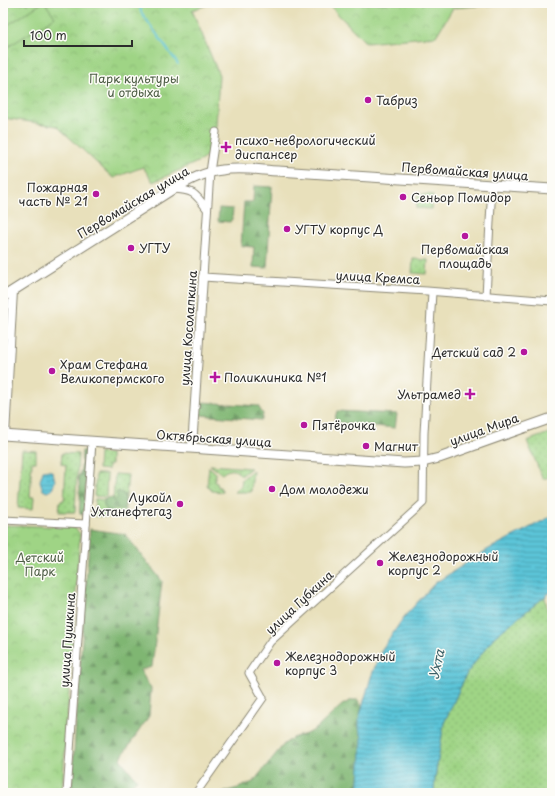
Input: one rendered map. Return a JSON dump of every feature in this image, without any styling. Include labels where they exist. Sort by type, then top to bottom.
[{"type":"main road","name":"Первомайская улица","points":[[3,297],[173,190],[194,178],[210,172],[236,169],[552,189]]},
{"type":"main road","name":"улица Мира","points":[[423,462],[440,458],[552,418]]},
{"type":"main road","name":"Октябрьская улица","points":[[4,435],[404,463],[423,462]]},
{"type":"street","name":"улица Косолапкина","points":[[192,448],[206,209],[216,132]]},
{"type":"street","points":[[486,296],[492,186]]},
{"type":"street","points":[[173,190],[186,190],[196,195],[206,209]]},
{"type":"street","name":"улица Кремса","points":[[203,277],[552,301]]},
{"type":"street","points":[[4,435],[13,291]]},
{"type":"street","points":[[423,462],[432,292]]},
{"type":"street","name":"улица Пушкина","points":[[67,793],[92,442]]},
{"type":"street","name":"улица Губкина","points":[[196,793],[263,698],[249,673],[270,642],[423,503],[423,462]]},
{"type":"street","points":[[3,520],[86,524]]},
{"type":"green space","name":"Парк культуры и отдыха","points":[[3,3],[213,3],[192,10],[219,75],[216,126],[209,153],[202,160],[153,182],[143,167],[113,178],[57,126],[4,118]]},
{"type":"green space","points":[[42,3],[45,3],[55,17],[3,50],[3,28]]},
{"type":"green space","points":[[327,3],[515,3],[453,8],[436,36],[366,43]]},
{"type":"green space","points":[[254,186],[272,187],[267,268],[253,267],[254,247],[241,246],[244,202],[253,202]]},
{"type":"green space","points":[[418,194],[433,195],[431,209],[416,208]]},
{"type":"green space","points":[[219,208],[233,209],[232,219],[230,222],[218,221]]},
{"type":"green space","points":[[413,259],[428,260],[427,274],[412,273]]},
{"type":"green space","points":[[201,402],[258,406],[263,414],[262,420],[200,415]]},
{"type":"green space","points":[[337,411],[397,414],[395,428],[334,422]]},
{"type":"green space","points":[[552,432],[552,476],[543,479],[527,441]]},
{"type":"green space","points":[[22,450],[36,451],[36,462],[32,462],[30,497],[34,497],[33,509],[18,508]]},
{"type":"green space","points":[[82,451],[89,452],[83,515],[80,514],[80,490],[78,477],[81,470]]},
{"type":"green space","points":[[62,453],[78,454],[75,512],[59,512],[60,501],[64,500],[66,465],[61,464]]},
{"type":"green space","points":[[99,453],[111,454],[111,465],[108,465],[108,470],[98,469]]},
{"type":"green space","points":[[210,465],[251,468],[241,476],[235,470],[230,470],[222,474]]},
{"type":"green space","points":[[209,467],[216,473],[214,482],[217,483],[218,487],[220,487],[223,492],[212,491],[207,485]]},
{"type":"green space","points":[[253,470],[251,492],[234,492],[241,486],[242,479]]},
{"type":"green space","points":[[96,474],[107,474],[106,497],[94,496]]},
{"type":"green space","points":[[115,474],[128,475],[124,518],[94,516],[95,499],[113,500]]},
{"type":"green space","points":[[118,491],[124,494],[125,500],[123,510],[116,508],[107,511],[104,506],[104,500],[112,497],[114,501],[118,497],[116,493]]},
{"type":"green space","name":"Детский Парк","points":[[3,525],[71,527],[76,529],[80,534],[62,793],[3,793]]},
{"type":"green space","points":[[90,529],[125,534],[162,581],[152,667],[140,670],[151,689],[149,716],[120,759],[137,780],[123,793],[71,793]]},
{"type":"green space","points":[[549,593],[545,597],[547,608],[552,608],[552,793],[434,793],[444,723],[467,673],[494,637]]},
{"type":"green space","points":[[352,700],[358,700],[362,706],[359,722],[362,737],[358,793],[220,793],[253,782],[284,744],[293,738],[309,733],[317,728],[342,705]]},
{"type":"water","points":[[49,470],[53,472],[55,481],[52,490],[47,492],[43,490],[40,481],[43,471]]},
{"type":"water","name":"Ухта","points":[[552,516],[552,591],[494,637],[467,673],[444,723],[434,793],[358,793],[362,737],[359,729],[359,718],[371,677],[382,649],[404,617],[435,583],[487,550]]},
{"type":"waterway","points":[[140,6],[141,12],[178,64]]},
{"type":"place","name":"Табриз","points":[[368,100]]},
{"type":"place","name":"психо-неврологический диспансер","points":[[226,147]]},
{"type":"place","name":"Пожарная часть № 21","points":[[96,194]]},
{"type":"place","name":"Сеньор Помидор","points":[[403,197]]},
{"type":"place","name":"УГТУ корпус Д","points":[[287,229]]},
{"type":"place","name":"Первомайская площадь","points":[[465,236]]},
{"type":"place","name":"УГТУ","points":[[131,248]]},
{"type":"place","name":"Детский сад 2","points":[[524,352]]},
{"type":"place","name":"Храм Стефана Великопермского","points":[[52,371]]},
{"type":"place","name":"Поликлиника №1","points":[[215,377]]},
{"type":"place","name":"Ультрамед","points":[[470,394]]},
{"type":"place","name":"Пятёрочка","points":[[304,425]]},
{"type":"place","name":"Магнит","points":[[366,446]]},
{"type":"place","name":"Дом молодежи","points":[[272,489]]},
{"type":"place","name":"Лукойл Ухтанефтегаз","points":[[180,504]]},
{"type":"place","name":"Железнодорожный корпус 2","points":[[380,563]]},
{"type":"place","name":"Железнодорожный корпус 3","points":[[277,663]]}]
